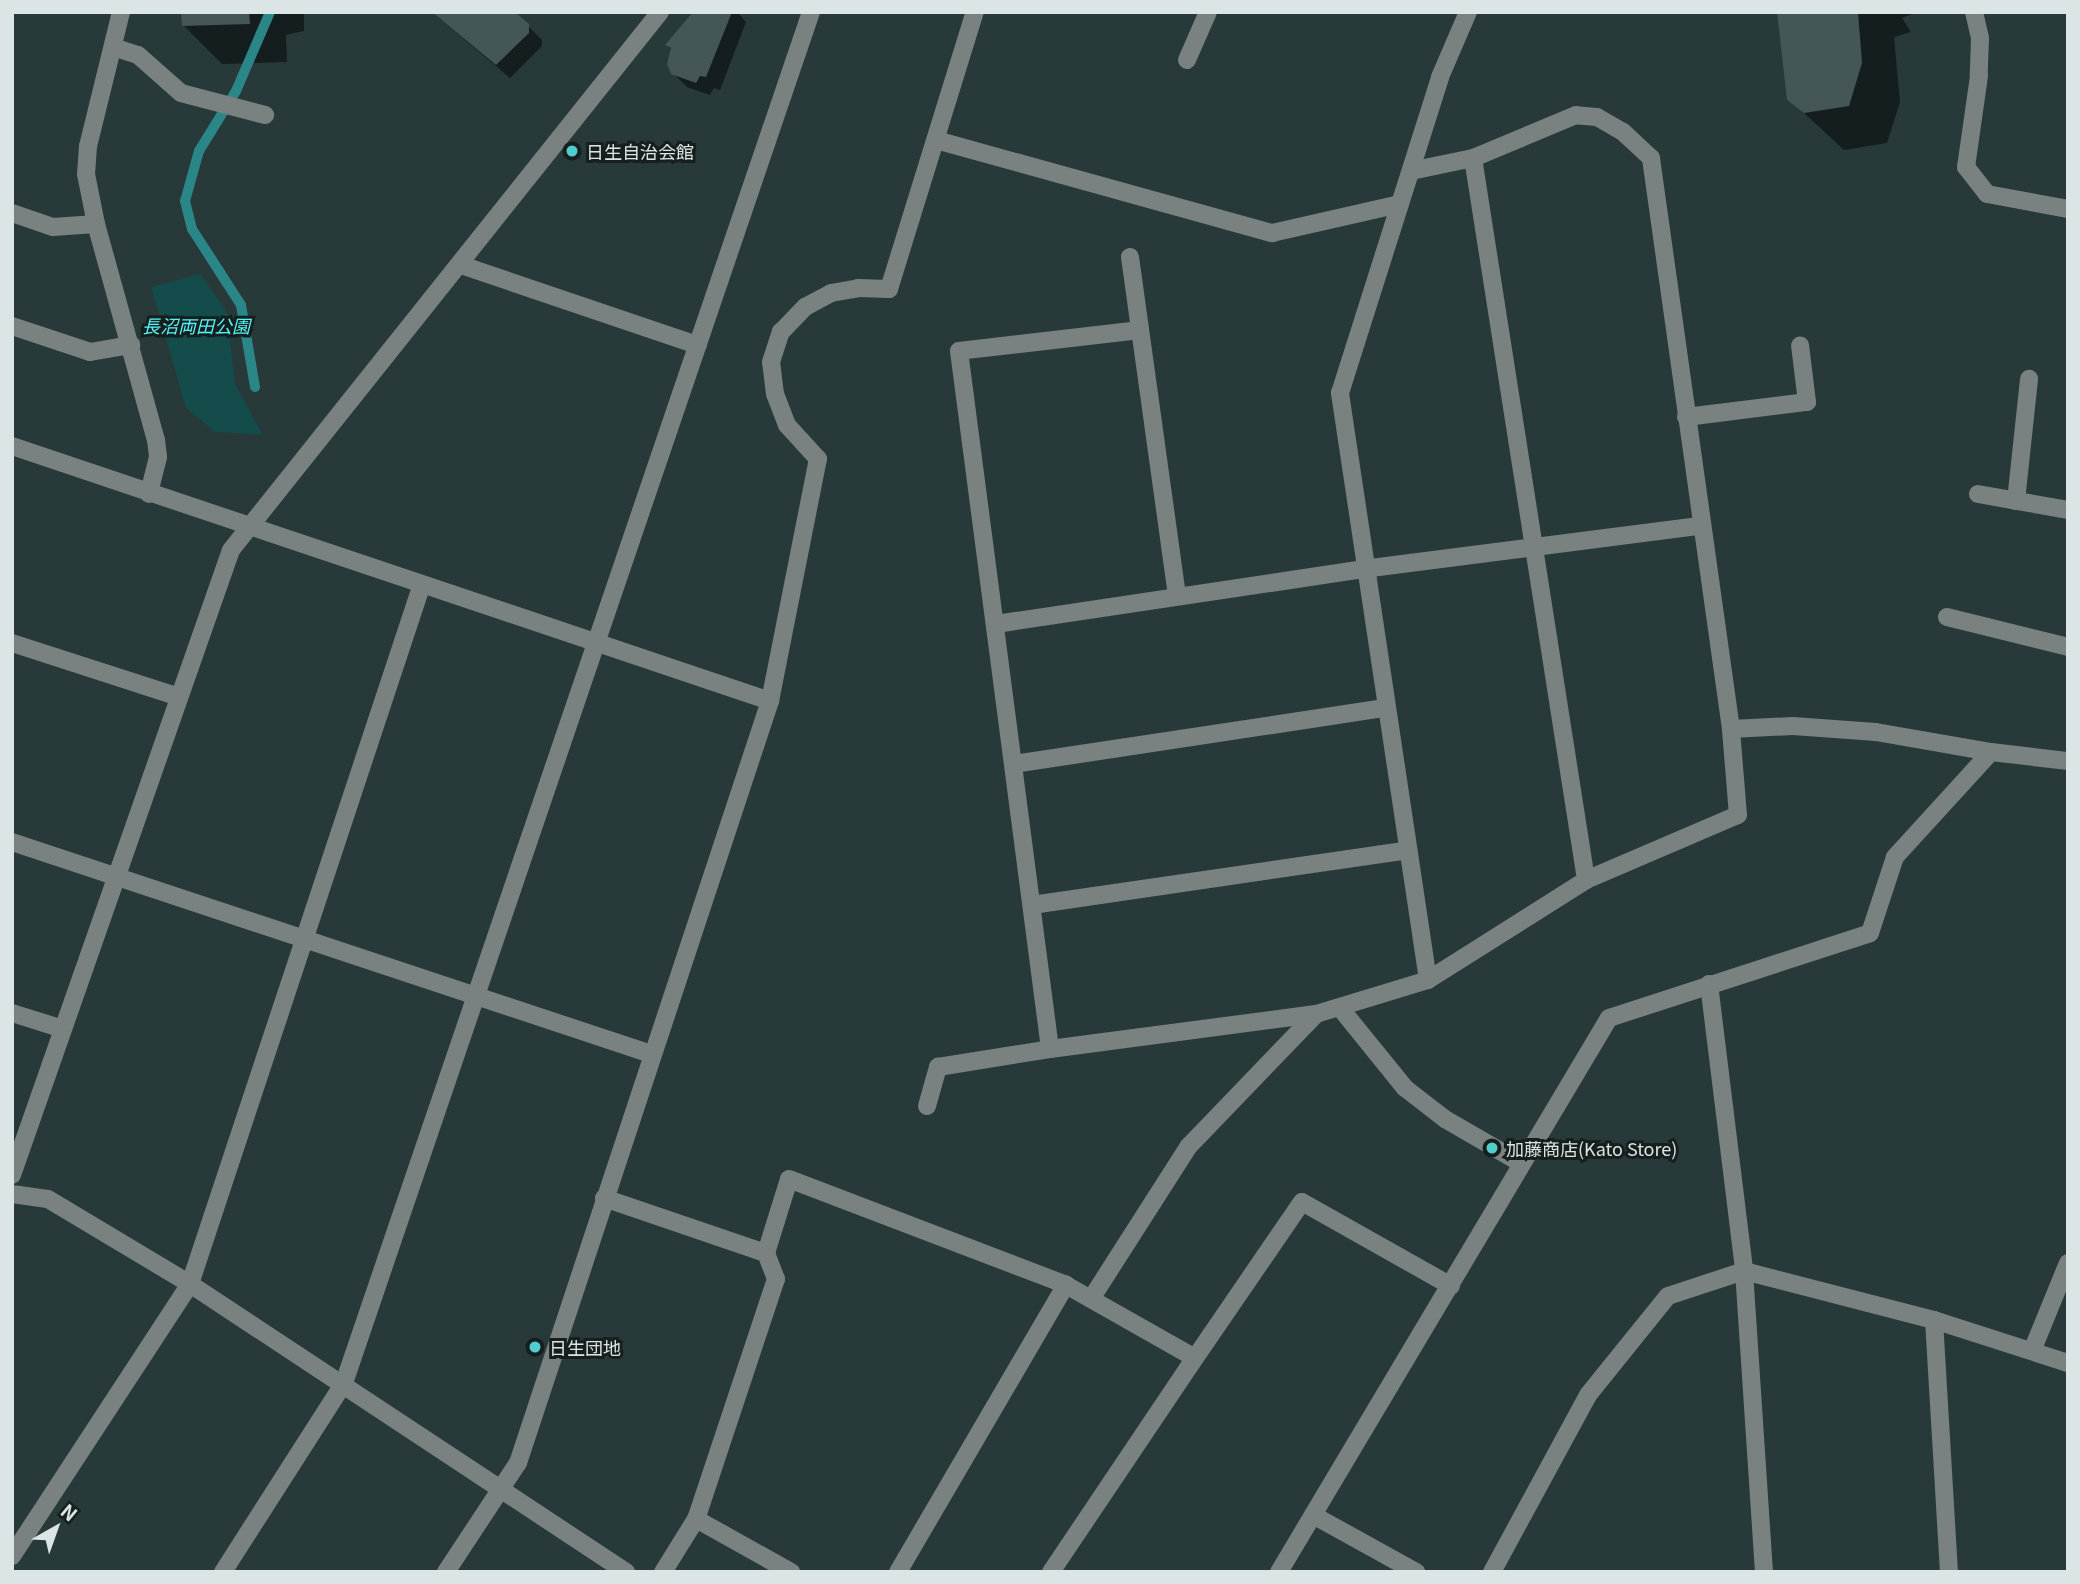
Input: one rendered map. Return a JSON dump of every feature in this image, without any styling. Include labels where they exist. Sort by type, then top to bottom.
[{"type":"street","points":[[121,12],[88,146],[86,174],[96,225],[156,440],[158,457],[149,494]]},
{"type":"street","points":[[223,1572],[344,1383],[478,998],[596,641],[811,12]]},
{"type":"street","points":[[446,1572],[518,1463],[651,1054],[770,701],[818,459],[787,425],[775,394],[771,362],[781,332],[805,307],[831,293],[858,288],[889,289],[975,12]]},
{"type":"street","points":[[1187,60],[1208,12]]},
{"type":"street","points":[[1428,980],[1363,569],[1340,393],[1440,77],[1468,12]]},
{"type":"street","points":[[1974,12],[1980,37],[1979,76],[1966,167],[1987,194],[2068,209]]},
{"type":"street","points":[[12,1175],[219,575],[248,526],[461,264],[658,13]]},
{"type":"street","points":[[113,47],[138,54],[181,93],[265,115]]},
{"type":"street","points":[[927,1106],[938,1067],[1050,1049],[1316,1014],[1341,1009],[1428,980],[1586,880],[1738,815],[1731,729],[1651,158],[1623,132],[1597,117],[1576,115],[1473,158],[1411,171]]},
{"type":"street","points":[[936,140],[1272,233],[1400,204]]},
{"type":"street","points":[[1473,158],[1586,880]]},
{"type":"street","points":[[12,213],[53,226],[96,225]]},
{"type":"street","points":[[1130,257],[1177,596]]},
{"type":"street","points":[[461,264],[698,345]]},
{"type":"street","points":[[12,326],[90,352],[131,345]]},
{"type":"street","points":[[1050,1049],[959,351],[1140,330]]},
{"type":"street","points":[[1686,417],[1807,402],[1800,345]]},
{"type":"street","points":[[2016,501],[2029,379]]},
{"type":"street","points":[[12,446],[770,701]]},
{"type":"street","points":[[1978,494],[2068,510]]},
{"type":"street","points":[[996,624],[1363,569],[1701,526]]},
{"type":"street","points":[[12,1556],[190,1284],[422,584]]},
{"type":"street","points":[[1947,617],[2068,647]]},
{"type":"street","points":[[12,643],[176,696]]},
{"type":"street","points":[[1014,764],[1385,708]]},
{"type":"street","points":[[1731,729],[1793,726],[1862,731],[1991,752],[2068,761]]},
{"type":"street","points":[[1279,1572],[1609,1018],[1870,933],[1895,857],[1991,752]]},
{"type":"street","points":[[12,842],[651,1054]]},
{"type":"street","points":[[1032,905],[1407,850]]},
{"type":"street","points":[[1709,984],[1744,1271],[1769,1571]]},
{"type":"street","points":[[1341,1009],[1405,1088],[1445,1119],[1521,1163]]},
{"type":"street","points":[[12,1013],[63,1029]]},
{"type":"street","points":[[1091,1299],[1189,1146],[1316,1014]]},
{"type":"street","points":[[663,1572],[696,1519],[776,1279],[766,1253],[789,1179],[1066,1285],[1195,1358]]},
{"type":"street","points":[[12,1194],[48,1199],[190,1284],[502,1487],[626,1572]]},
{"type":"street","points":[[604,1198],[766,1253]]},
{"type":"street","points":[[1051,1572],[1302,1202],[1451,1286]]},
{"type":"street","points":[[2032,1351],[2068,1263]]},
{"type":"street","points":[[1492,1572],[1588,1395],[1668,1296],[1744,1271],[1934,1320],[2068,1363]]},
{"type":"street","points":[[898,1572],[1066,1285]]},
{"type":"street","points":[[1934,1320],[1949,1572]]},
{"type":"street","points":[[1313,1515],[1416,1572]]},
{"type":"street","points":[[696,1519],[791,1572]]},
{"type":"green space","name":"長沼両田公園","points":[[200,274],[227,312],[235,384],[263,435],[215,432],[186,408],[151,287]]},
{"type":"building","points":[[181,12],[249,12],[250,24],[182,26]]},
{"type":"building","points":[[432,12],[515,12],[529,24],[529,33],[496,65]]},
{"type":"building","points":[[693,12],[732,12],[706,77],[700,76],[696,83],[671,74],[667,64],[671,48],[665,45]]},
{"type":"building","points":[[1777,12],[1858,12],[1862,63],[1849,106],[1804,113],[1787,100]]},
{"type":"waterway","points":[[255,387],[241,305],[192,229],[185,201],[199,151],[236,91],[270,12]]},
{"type":"place","name":"日生自治会館","points":[[572,151]]},
{"type":"place","name":"加藤商店(Kato Store)","points":[[1492,1148]]},
{"type":"place","name":"日生団地","points":[[535,1347]]}]
